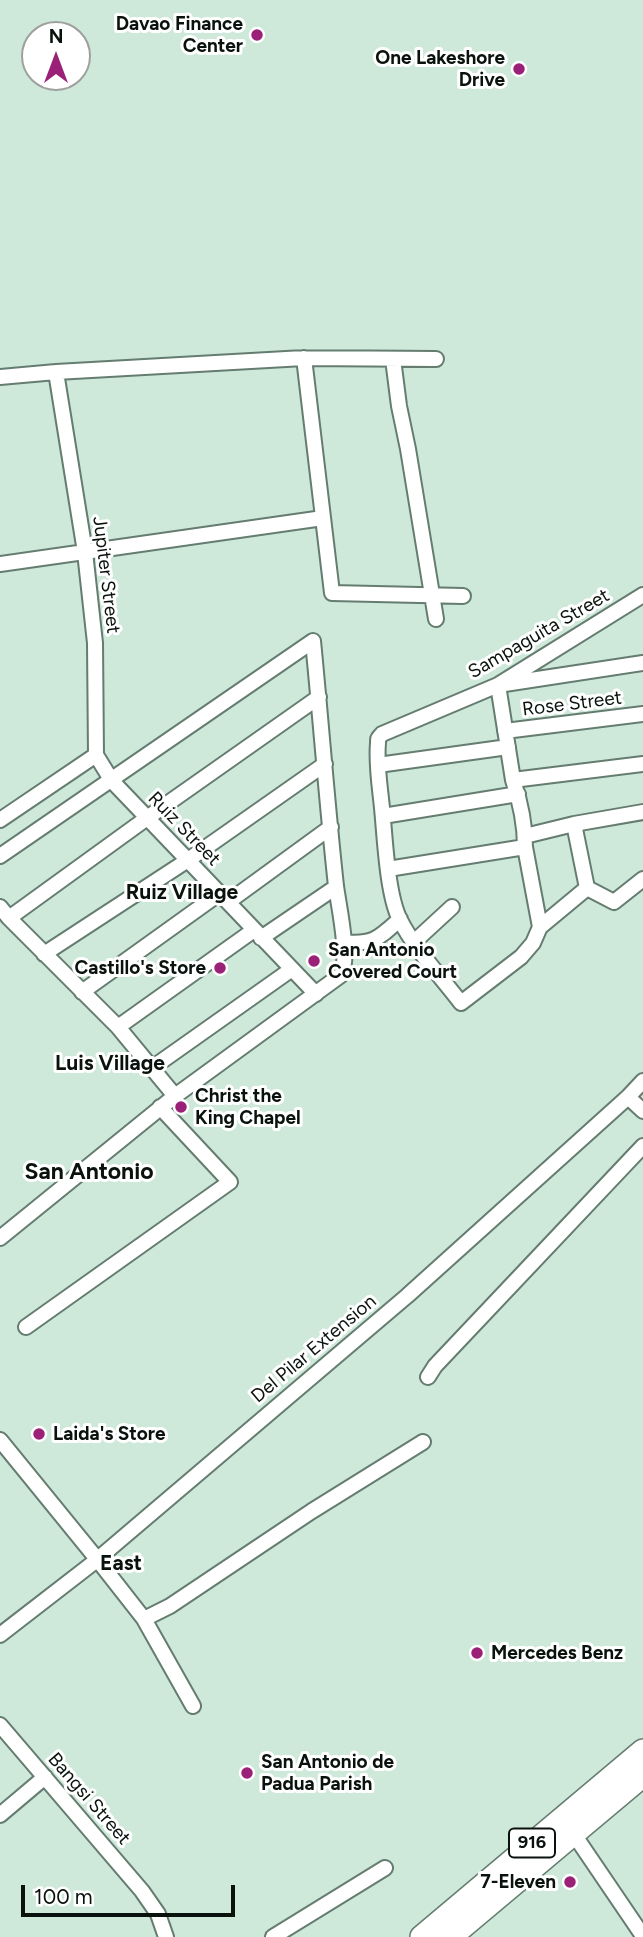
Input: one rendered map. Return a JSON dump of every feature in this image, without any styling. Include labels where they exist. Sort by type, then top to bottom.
[{"type":"main road","name":"916","points":[[450,1937],[643,1751]]},
{"type":"main road","name":"916","points":[[422,1937],[568,1825],[643,1775]]},
{"type":"street","points":[[304,358],[332,593],[463,596]]},
{"type":"street","points":[[0,377],[304,358],[436,359]]},
{"type":"street","points":[[393,359],[436,619]]},
{"type":"street","name":"Jupiter Street","points":[[56,372],[85,552],[96,657],[96,755],[111,781]]},
{"type":"street","points":[[0,564],[323,518]]},
{"type":"street","name":"Sampaguita Street","points":[[378,765],[378,739],[382,734],[498,685],[643,595]]},
{"type":"street","points":[[0,856],[313,641],[345,965],[341,975],[160,1107],[0,1238]]},
{"type":"street","points":[[540,927],[498,685],[643,663]]},
{"type":"street","points":[[175,1096],[118,1027],[4,913],[147,818],[319,697]]},
{"type":"street","name":"Rose Street","points":[[505,732],[643,714]]},
{"type":"street","points":[[508,747],[378,765],[388,869],[400,919],[414,942],[461,1003],[521,957],[533,943],[540,927],[587,888]]},
{"type":"street","points":[[0,820],[96,755]]},
{"type":"street","points":[[44,954],[188,860],[325,764]]},
{"type":"street","points":[[383,816],[515,787],[643,764]]},
{"type":"street","name":"Ruiz Street","points":[[111,781],[316,994]]},
{"type":"street","points":[[388,869],[525,841],[574,824],[643,812]]},
{"type":"street","points":[[574,824],[587,888]]},
{"type":"street","points":[[82,992],[331,827]]},
{"type":"street","points":[[587,888],[614,902],[643,878]]},
{"type":"street","points":[[118,1027],[258,934],[336,887]]},
{"type":"street","points":[[414,942],[452,907]]},
{"type":"street","points":[[343,942],[370,941],[384,934],[400,919]]},
{"type":"street","points":[[152,1069],[292,969]]},
{"type":"street","name":"Del Pilar Extension","points":[[0,1635],[97,1559],[431,1275],[643,1081]]},
{"type":"street","points":[[628,1097],[643,1111]]},
{"type":"street","points":[[26,1327],[230,1182],[160,1107]]},
{"type":"street","points":[[428,1377],[435,1366],[643,1146]]},
{"type":"street","points":[[0,1440],[144,1619],[193,1706]]},
{"type":"street","points":[[144,1619],[170,1606],[312,1511],[423,1442]]},
{"type":"street","name":"Bangsi Street","points":[[0,1725],[142,1891],[158,1914],[166,1937]]},
{"type":"street","points":[[0,1815],[45,1777]]},
{"type":"street","points":[[568,1825],[643,1936]]},
{"type":"street","points":[[272,1937],[385,1868]]},
{"type":"place","name":"Davao Finance Center","points":[[257,35]]},
{"type":"place","name":"One Lakeshore Drive","points":[[519,69]]},
{"type":"place","name":"San Antonio Covered Court","points":[[314,961]]},
{"type":"place","name":"Castillo's Store","points":[[220,968]]},
{"type":"place","name":"Christ the King Chapel","points":[[181,1107]]},
{"type":"place","name":"Laida's Store","points":[[39,1434]]},
{"type":"place","name":"Mercedes Benz","points":[[477,1653]]},
{"type":"place","name":"San Antonio de Padua Parish","points":[[247,1773]]},
{"type":"place","name":"7-Eleven","points":[[570,1882]]},
{"type":"district","name":"Ruiz Village","points":[[182,893]]},
{"type":"district","name":"Luis Village","points":[[110,1064]]},
{"type":"district","name":"San Antonio","points":[[89,1172]]},
{"type":"district","name":"East","points":[[121,1564]]}]
